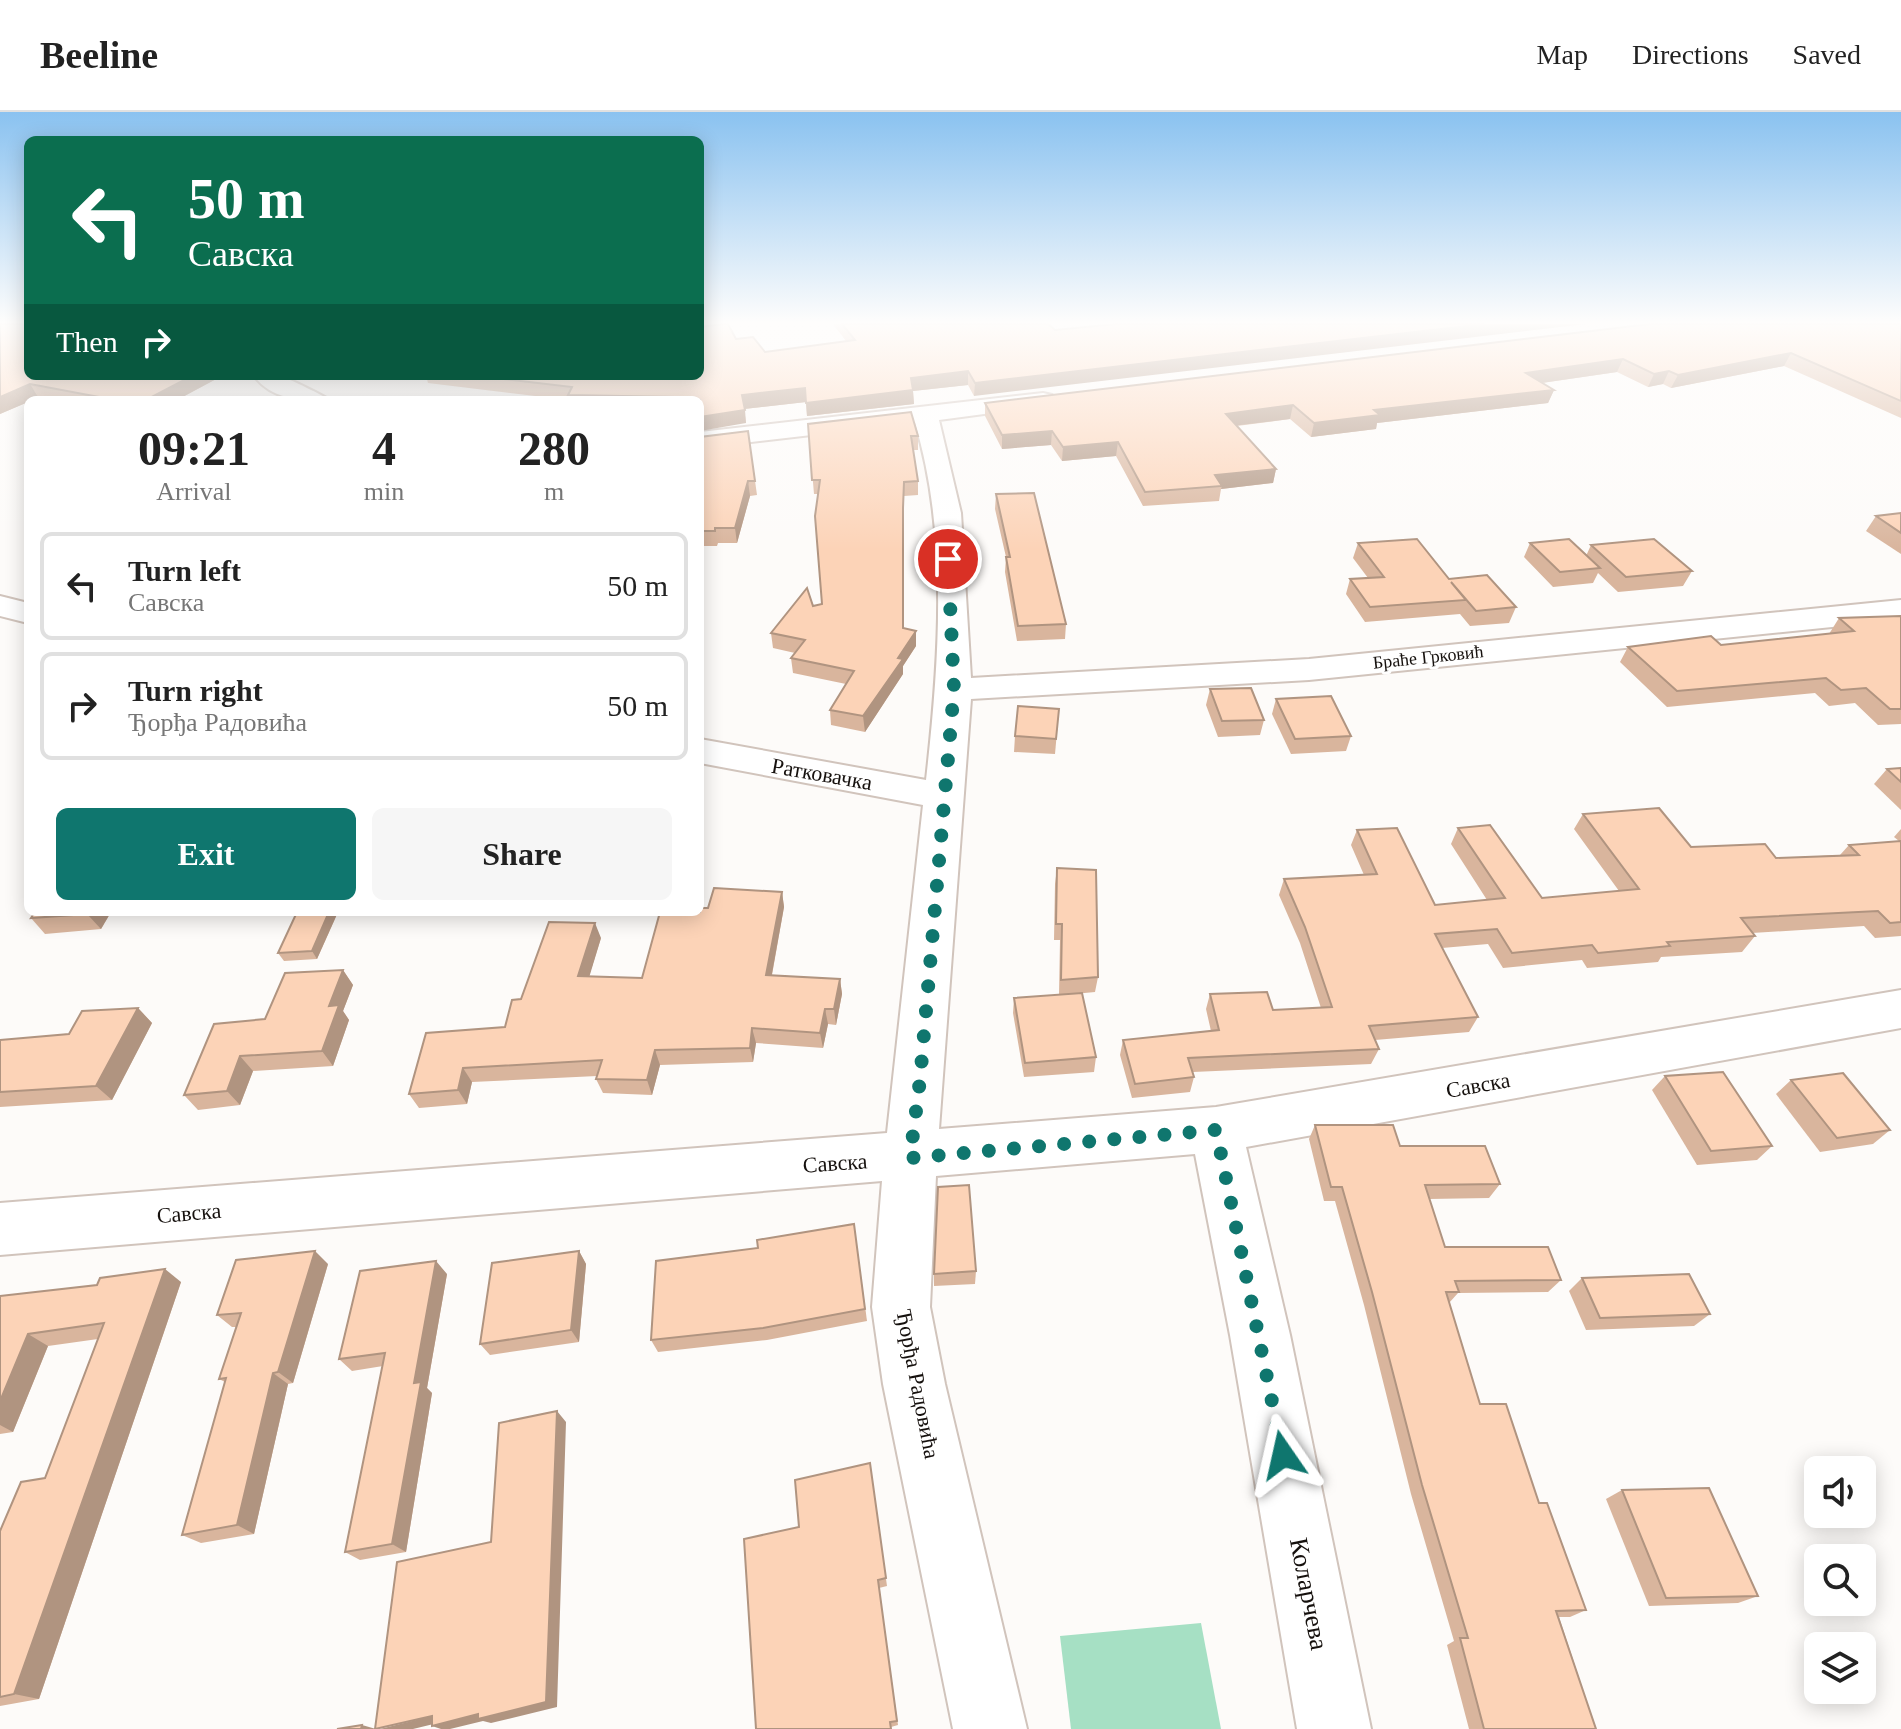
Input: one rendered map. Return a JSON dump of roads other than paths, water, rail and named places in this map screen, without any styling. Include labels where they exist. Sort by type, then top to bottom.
[{"type":"street","points":[[704,440],[1048,399]]},
{"type":"street","name":"Ђорђа Радовића","points":[[925,415],[932,432],[943,505],[953,613],[954,689],[920,1080],[910,1158],[901,1307],[914,1384],[961,1585],[990,1729]]},
{"type":"street","points":[[0,606],[24,612]]},
{"type":"street","name":"Браће Грковић","points":[[954,689],[1097,686],[1384,662],[1901,610]]},
{"type":"street","name":"Ратковачка","points":[[704,752],[944,796]]},
{"type":"street","name":"Савска","points":[[0,1229],[910,1158],[1216,1130],[1901,1009]]},
{"type":"street","name":"Коларчева","points":[[1216,1130],[1260,1335],[1334,1729]]}]
